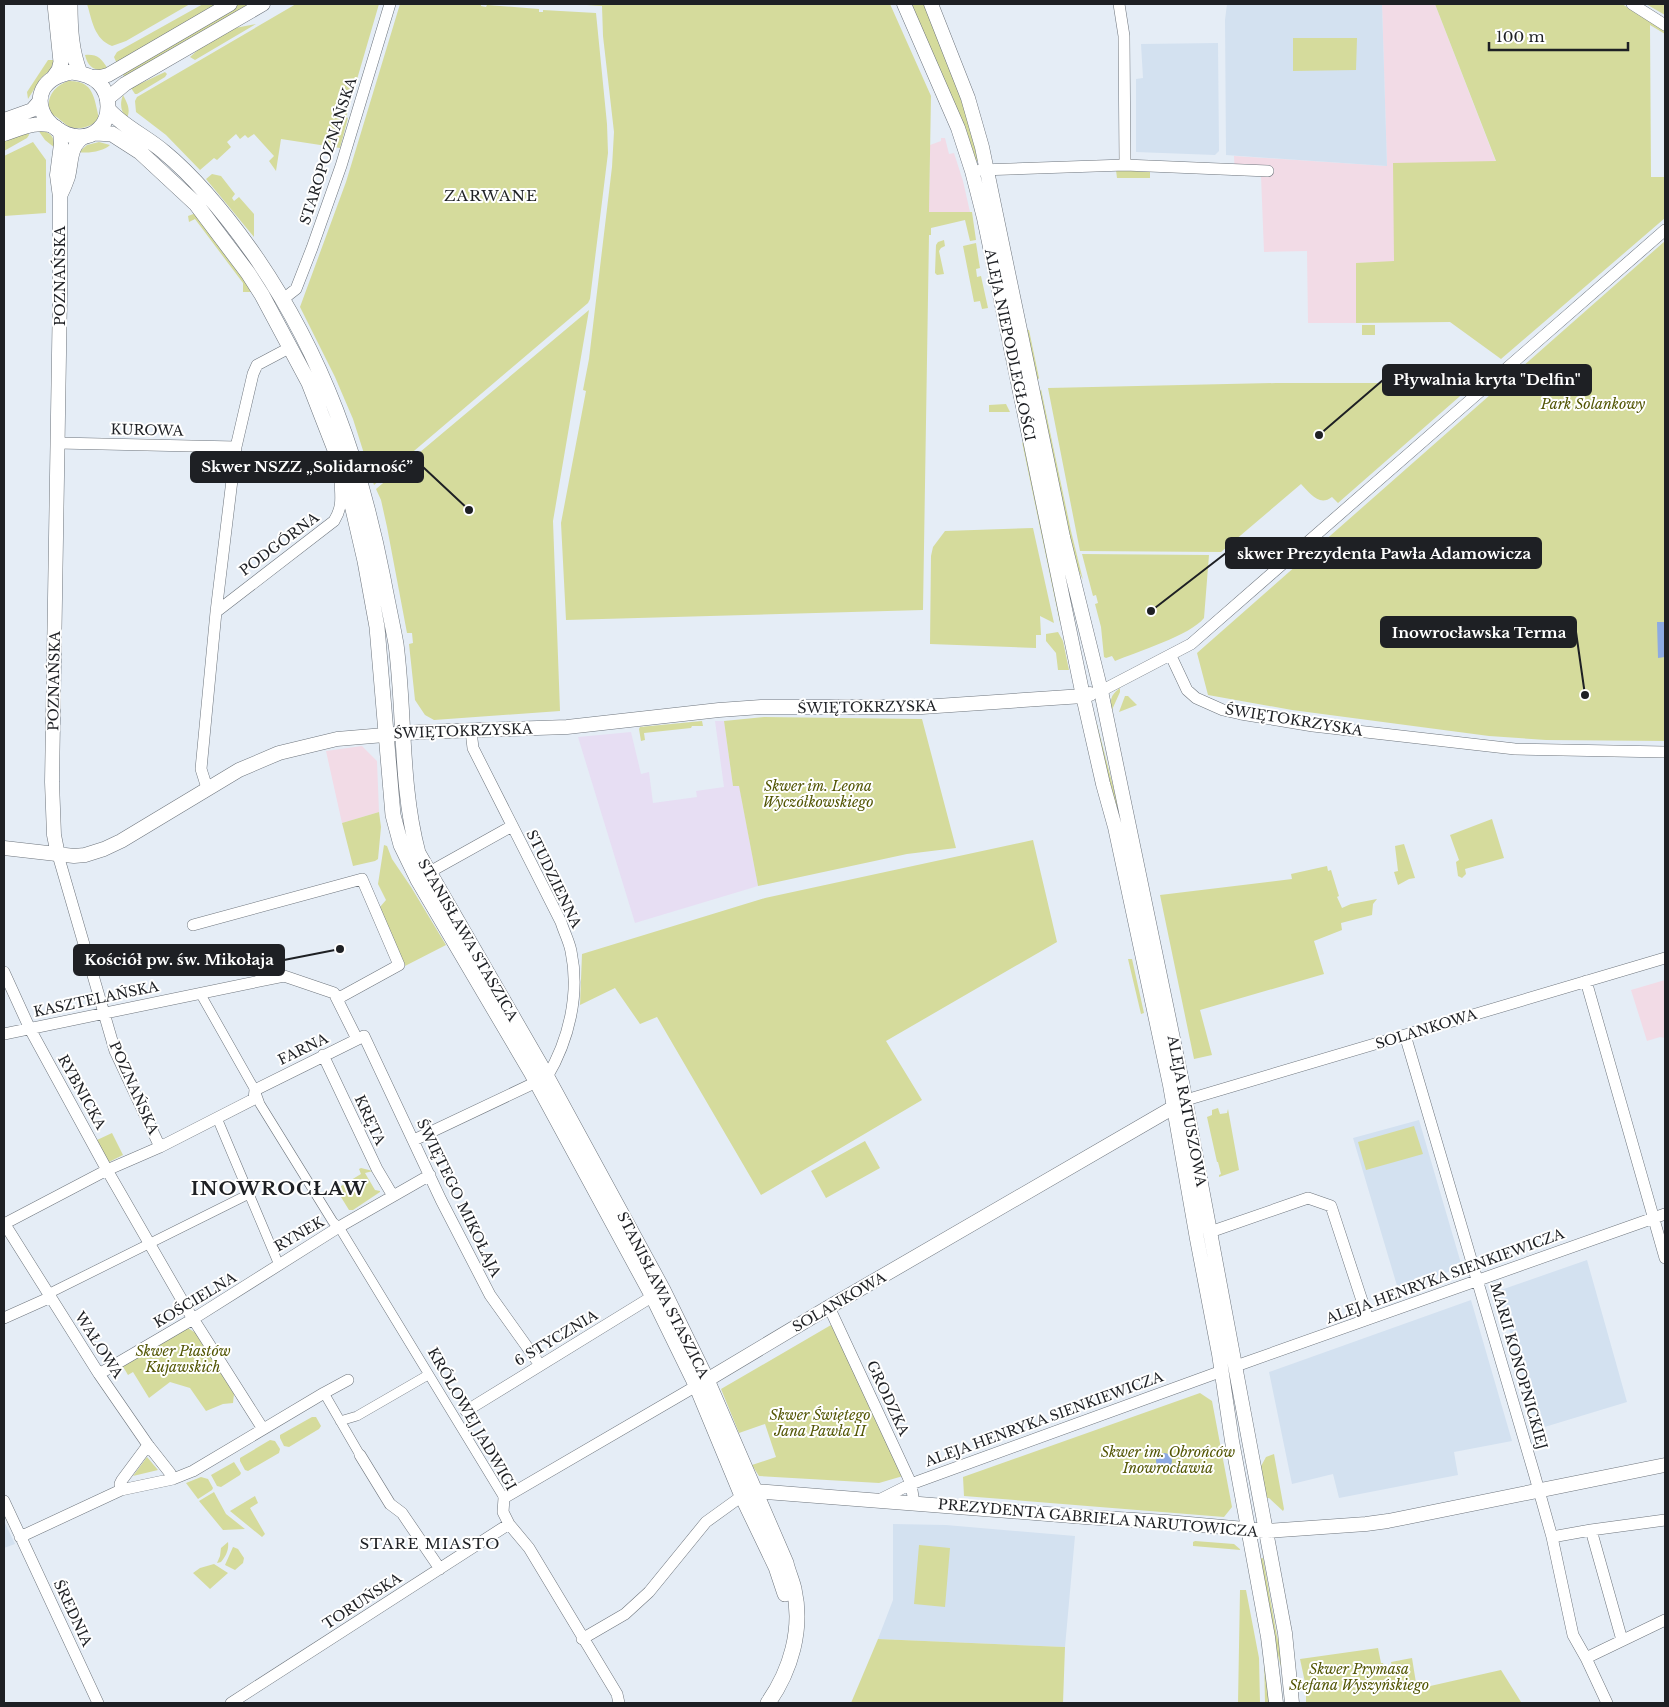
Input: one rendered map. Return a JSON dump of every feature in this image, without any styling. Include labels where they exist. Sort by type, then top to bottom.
[{"type":"main road","points":[[54,77],[64,73],[85,75],[99,83],[105,91],[108,104],[106,118],[102,126],[90,135],[76,137],[58,129],[48,121],[42,112],[39,102],[44,88],[59,70],[61,62],[56,4]]},
{"type":"main road","points":[[70,4],[75,61],[85,75]]},
{"type":"main road","name":"STANISŁAWA STASZICA","points":[[108,104],[119,121],[148,138],[166,153],[204,192],[254,255],[307,345],[333,400],[354,458],[365,496],[396,645],[409,813],[418,853],[658,1294],[702,1383],[748,1493],[784,1591],[787,1609],[787,1628],[782,1651],[768,1686],[755,1703]]},
{"type":"main road","name":"STANISŁAWA STASZICA","points":[[90,135],[112,134],[140,152],[196,204],[248,273],[291,347],[309,383],[339,460],[355,518],[378,627],[393,814],[397,835],[404,855],[541,1080]]},
{"type":"main road","name":"STANISŁAWA STASZICA","points":[[748,1493],[786,1563],[794,1589],[797,1610],[797,1629],[789,1664],[768,1703]]},
{"type":"street","points":[[85,75],[100,77],[108,75],[230,4]]},
{"type":"street","points":[[108,104],[125,84],[263,4]]},
{"type":"street","name":"STAROPOZNAŃSKA","points":[[282,300],[298,286],[321,223],[341,166],[390,4]]},
{"type":"street","name":"ALEJA NIEPODLEGŁOŚCI","points":[[904,4],[958,128],[972,171],[984,218],[1083,696]]},
{"type":"street","name":"ALEJA NIEPODLEGŁOŚCI","points":[[931,4],[968,98],[987,169],[1063,537],[1101,691]]},
{"type":"street","points":[[1119,4],[1124,41],[1125,166]]},
{"type":"street","points":[[1632,4],[1665,25]]},
{"type":"street","points":[[4,120],[32,110],[39,102]]},
{"type":"street","points":[[4,134],[38,123],[47,124],[58,129]]},
{"type":"street","name":"POZNAŃSKA","points":[[58,129],[61,144],[57,175],[60,197],[60,285],[52,782],[54,835],[58,855],[115,1051],[160,1147]]},
{"type":"street","name":"POZNAŃSKA","points":[[60,197],[68,178],[74,147],[78,141],[90,135]]},
{"type":"street","points":[[972,171],[987,169],[1125,166],[1268,171]]},
{"type":"street","points":[[1171,656],[1192,644],[1665,230]]},
{"type":"street","points":[[207,788],[202,769],[216,612],[236,447],[253,374],[257,365],[291,347]]},
{"type":"street","name":"KUROWA","points":[[58,443],[236,447]]},
{"type":"street","name":"PODGÓRNA","points":[[216,612],[334,521],[340,512],[342,504],[339,460]]},
{"type":"street","name":"ŚWIĘTOKRZYSKA","points":[[4,848],[80,856],[104,849],[133,835],[239,770],[279,753],[336,739],[403,733],[566,727],[719,710],[922,707],[1083,696],[1101,691],[1171,656],[1187,690],[1196,698],[1223,710],[1241,714],[1313,726],[1515,748],[1665,752]]},
{"type":"street","name":"ALEJA RATUSZOWA","points":[[1101,691],[1121,825],[1180,1103],[1210,1232],[1236,1366],[1285,1634],[1292,1703]]},
{"type":"street","name":"ALEJA RATUSZOWA","points":[[1083,696],[1103,784],[1121,825]]},
{"type":"street","name":"STUDZIENNA","points":[[471,731],[473,748],[561,922],[573,963],[573,1008],[568,1030],[554,1065],[541,1080]]},
{"type":"street","points":[[435,869],[512,826]]},
{"type":"street","points":[[194,925],[362,879],[399,965],[337,998]]},
{"type":"street","name":"SOLANKOWA","points":[[504,1498],[1180,1103],[1665,958]]},
{"type":"street","name":"RYBNICKA","points":[[4,972],[30,1029],[107,1170],[193,1319],[263,1429]]},
{"type":"street","name":"KASZTELAŃSKA","points":[[4,1034],[284,976],[334,993],[337,998]]},
{"type":"street","points":[[1586,981],[1665,1258]]},
{"type":"street","name":"RYNEK","points":[[200,993],[255,1090],[260,1104],[333,1222],[339,1227],[280,1265],[217,1118]]},
{"type":"street","name":"ŚWIĘTEGO MIKOŁAJA","points":[[337,998],[361,1037],[490,1295],[540,1365]]},
{"type":"street","name":"MARII KONOPNICKIEJ","points":[[1405,1035],[1539,1490],[1552,1537],[1573,1635],[1607,1703]]},
{"type":"street","name":"FARNA","points":[[255,1090],[361,1037]]},
{"type":"street","name":"KRĘTA","points":[[323,1055],[377,1169],[393,1196]]},
{"type":"street","points":[[414,1140],[541,1080]]},
{"type":"street","points":[[4,1223],[107,1170],[160,1147],[254,1099],[255,1090]]},
{"type":"street","name":"ALEJA RATUSZOWA","points":[[1180,1103],[1227,1409],[1268,1638],[1276,1703]]},
{"type":"street","points":[[339,1227],[430,1175]]},
{"type":"street","points":[[4,1318],[249,1194]]},
{"type":"street","points":[[1210,1232],[1308,1198],[1331,1206],[1368,1319]]},
{"type":"street","name":"ALEJA HENRYKA SIENKIEWICZA","points":[[1236,1366],[1665,1214]]},
{"type":"street","name":"WAŁOWA","points":[[4,1223],[99,1374],[173,1479]]},
{"type":"street","name":"KRÓLOWEJ JADWIGI","points":[[339,1227],[504,1498],[503,1512],[509,1524],[529,1548],[582,1639],[617,1694],[619,1703]]},
{"type":"street","name":"KOŚCIELNA","points":[[99,1374],[280,1265]]},
{"type":"street","name":"6 STYCZNIA","points":[[466,1411],[658,1294]]},
{"type":"street","name":"GRODZKA","points":[[829,1307],[911,1484],[914,1503]]},
{"type":"street","name":"ALEJA HENRYKA SIENKIEWICZA","points":[[880,1500],[911,1484],[1222,1371]]},
{"type":"street","points":[[340,1421],[358,1416],[428,1375]]},
{"type":"street","points":[[20,1537],[121,1490],[173,1479],[202,1466],[348,1380]]},
{"type":"street","points":[[324,1393],[390,1504],[402,1513],[440,1569]]},
{"type":"street","points":[[121,1490],[120,1484],[122,1480],[148,1445]]},
{"type":"street","name":"PREZYDENTA GABRIELA NARUTOWICZA","points":[[748,1493],[880,1500],[1266,1531],[1388,1521],[1665,1464]]},
{"type":"street","points":[[582,1639],[625,1614],[649,1592],[706,1522],[748,1493]]},
{"type":"street","name":"ŚREDNIA","points":[[4,1501],[98,1703]]},
{"type":"street","points":[[1552,1537],[1665,1520]]},
{"type":"street","name":"TORUŃSKA","points":[[231,1703],[509,1524]]},
{"type":"street","points":[[1591,1530],[1622,1640]]},
{"type":"street","points":[[1586,1658],[1665,1620]]},
{"type":"shaded area","points":[[1227,4],[1382,4],[1387,166],[1226,155],[1225,20]]},
{"type":"shaded area","points":[[1382,4],[1435,4],[1496,162],[1394,262],[1356,263],[1356,323],[1308,323],[1307,251],[1264,252],[1261,176],[1235,175],[1234,156],[1387,166]]},
{"type":"shaded area","points":[[1218,43],[1219,151],[1215,155],[1136,152],[1136,79],[1143,78],[1141,44]]},
{"type":"shaded area","points":[[941,138],[945,138],[949,154],[954,153],[970,212],[929,212],[930,145],[941,141]]},
{"type":"shaded area","points":[[715,721],[724,721],[733,786],[739,785],[758,886],[635,923],[578,737],[631,732],[641,774],[649,772],[653,803],[697,797],[696,791],[724,787]]},
{"type":"shaded area","points":[[362,746],[377,761],[379,812],[342,823],[326,751]]},
{"type":"shaded area","points":[[1665,980],[1665,1038],[1660,1037],[1647,1041],[1631,990]]},
{"type":"shaded area","points":[[1419,1120],[1460,1264],[1457,1269],[1398,1289],[1353,1138]]},
{"type":"shaded area","points":[[1587,1260],[1627,1402],[1538,1429],[1498,1291]]},
{"type":"shaded area","points":[[1471,1300],[1512,1441],[1454,1452],[1458,1475],[1339,1498],[1333,1474],[1292,1484],[1269,1372]]},
{"type":"shaded area","points":[[4,1521],[15,1544],[4,1548]]},
{"type":"shaded area","points":[[893,1524],[946,1525],[1075,1536],[1065,1647],[878,1639],[893,1600]]},
{"type":"green space","points":[[87,4],[190,4],[126,41],[112,46],[97,34]]},
{"type":"green space","points":[[203,4],[221,4],[117,64],[114,57],[117,52]]},
{"type":"green space","points":[[239,4],[253,4],[125,78],[122,73]]},
{"type":"green space","points":[[296,4],[379,4],[346,117],[348,118],[340,148],[281,139],[276,171],[269,161],[274,156],[254,134],[248,138],[245,135],[240,139],[236,134],[227,142],[231,147],[217,160],[214,158],[200,170],[166,135],[136,112],[135,101],[137,97]]},
{"type":"green space","points":[[400,4],[481,4],[481,6],[486,7],[487,5],[539,9],[539,12],[543,12],[543,10],[596,13],[608,153],[588,303],[374,485],[353,419],[335,377],[300,307],[346,182]]},
{"type":"green space","points":[[571,4],[890,4],[931,96],[929,212],[972,212],[976,240],[970,241],[965,220],[931,228],[931,235],[929,235],[923,610],[566,620],[561,523],[586,391],[583,390],[589,359],[612,167],[614,132],[603,36],[602,6]]},
{"type":"green space","points":[[910,4],[926,4],[962,101],[978,161],[975,161]]},
{"type":"green space","points":[[1435,4],[1622,4],[1665,31],[1665,34],[1650,25],[1651,177],[1665,177],[1665,218],[1501,359],[1450,322],[1356,323],[1356,263],[1394,261],[1393,163],[1496,161]]},
{"type":"green space","points":[[1646,4],[1665,4],[1665,15]]},
{"type":"green space","points":[[256,24],[195,60],[190,57],[200,48],[230,29]]},
{"type":"green space","points":[[1293,38],[1357,38],[1356,70],[1293,71]]},
{"type":"green space","points":[[85,55],[93,55],[98,58],[108,69],[100,70],[93,68],[88,63]]},
{"type":"green space","points":[[48,60],[55,60],[50,70],[41,78],[28,99],[27,92]]},
{"type":"green space","points":[[165,72],[167,74],[165,77],[137,94],[131,88]]},
{"type":"green space","points":[[68,81],[77,81],[88,87],[94,97],[99,118],[93,124],[76,128],[68,126],[51,114],[49,103],[52,94],[58,86]]},
{"type":"green space","points":[[123,95],[129,109],[127,118],[121,107]]},
{"type":"green space","points":[[38,130],[51,135],[55,148],[45,140]]},
{"type":"green space","points":[[28,132],[27,138],[4,151],[4,140]]},
{"type":"green space","points":[[33,142],[46,160],[46,213],[4,216],[4,156]]},
{"type":"green space","points":[[99,142],[110,145],[96,152],[79,152],[87,145]]},
{"type":"green space","points":[[1116,170],[1150,172],[1150,178],[1117,178]]},
{"type":"green space","points":[[212,174],[221,176],[235,194],[232,198],[234,201],[239,197],[254,214],[254,237],[206,179]]},
{"type":"green space","points":[[196,213],[252,289],[251,292],[243,292],[243,283],[195,219],[189,222],[188,216]]},
{"type":"green space","points":[[944,240],[945,246],[939,251],[944,274],[937,275],[935,273],[936,245]]},
{"type":"green space","name":"Park Solankowy","points":[[1665,241],[1665,741],[1546,740],[1489,736],[1292,710],[1208,695],[1197,653]]},
{"type":"green space","points":[[976,243],[980,268],[976,269],[977,277],[981,276],[988,308],[982,309],[980,301],[974,302],[963,246]]},
{"type":"green space","points":[[589,310],[553,521],[560,711],[434,720],[425,715],[415,700],[409,644],[413,643],[412,633],[407,633],[387,527],[381,500],[376,489]]},
{"type":"green space","points":[[1362,325],[1375,325],[1375,335],[1362,335]]},
{"type":"green space","points":[[1025,330],[1029,330],[1039,378],[1037,381]]},
{"type":"green space","points":[[1276,383],[1475,383],[1338,503],[1332,497],[1327,500],[1315,498],[1301,484],[1221,552],[1080,551],[1048,388]]},
{"type":"green space","points":[[1041,389],[1083,580],[1075,563],[1039,394]]},
{"type":"green space","points":[[1006,404],[1010,412],[989,412],[989,405]]},
{"type":"green space","points":[[1022,442],[1025,445],[1062,620],[1060,623]]},
{"type":"green space","points":[[1033,528],[1054,623],[1040,616],[1041,635],[1036,635],[1036,648],[930,644],[931,556],[933,547],[945,531]]},
{"type":"green space","points":[[1082,554],[1209,555],[1204,618],[1188,631],[1149,648],[1115,661],[1112,656],[1104,657],[1101,627],[1095,604],[1098,603],[1096,595],[1093,596]]},
{"type":"green space","points":[[1058,632],[1063,641],[1069,670],[1058,670],[1056,653],[1046,641],[1046,634]]},
{"type":"green space","points":[[1120,688],[1120,692],[1111,712],[1111,698]]},
{"type":"green space","points":[[1125,696],[1128,696],[1137,705],[1119,712]]},
{"type":"green space","name":"Skwer im. Leona Wyczółkowskiego","points":[[764,717],[922,719],[956,848],[907,854],[758,886],[739,786],[733,786],[724,721]]},
{"type":"green space","points":[[702,721],[703,726],[644,733],[645,740],[641,741],[640,727]]},
{"type":"green space","points":[[1094,724],[1097,724],[1120,818],[1118,817]]},
{"type":"green space","points":[[379,812],[381,827],[378,859],[353,866],[342,823]]},
{"type":"green space","points":[[1492,819],[1504,858],[1465,869],[1466,874],[1462,878],[1458,876],[1456,862],[1459,860],[1450,835]]},
{"type":"green space","points":[[1033,840],[1057,942],[886,1041],[922,1100],[761,1195],[657,1017],[640,1024],[615,988],[580,1005],[582,954],[765,898]]},
{"type":"green space","points":[[1404,844],[1415,878],[1398,885],[1394,872],[1398,871],[1395,846]]},
{"type":"green space","points":[[384,845],[387,846],[392,859],[446,945],[405,966],[380,907],[386,900],[378,884]]},
{"type":"green space","points":[[1327,866],[1328,871],[1331,870],[1339,896],[1337,897],[1342,908],[1351,904],[1377,899],[1373,904],[1372,915],[1341,923],[1342,930],[1314,941],[1324,974],[1200,1010],[1212,1055],[1194,1059],[1160,895],[1292,879],[1291,874]]},
{"type":"green space","points":[[1128,959],[1132,959],[1144,1013],[1141,1014]]},
{"type":"green space","points":[[1218,1108],[1220,1114],[1227,1113],[1228,1109],[1239,1170],[1219,1177],[1221,1174],[1207,1117],[1212,1115],[1212,1110]]},
{"type":"green space","points":[[1414,1126],[1423,1154],[1366,1170],[1358,1142]]},
{"type":"green space","points":[[112,1133],[123,1155],[107,1163],[97,1140]]},
{"type":"green space","points":[[865,1141],[880,1168],[826,1198],[811,1171]]},
{"type":"green space","points":[[359,1169],[373,1171],[365,1173],[375,1190],[380,1192],[353,1210],[349,1210],[336,1189],[361,1174]]},
{"type":"green space","name":"Skwer Świętego Jana Pawła II","points":[[831,1325],[903,1476],[879,1483],[759,1476],[752,1465],[776,1457],[765,1424],[739,1433],[721,1389]]},
{"type":"green space","name":"Skwer Piastów Kujawskich","points":[[186,1327],[196,1333],[234,1394],[233,1403],[223,1404],[206,1411],[190,1388],[170,1382],[149,1398],[133,1372],[128,1375],[122,1365]]},
{"type":"green space","name":"Skwer im. Obrońców Inowrocławia","points":[[1200,1393],[1212,1401],[1232,1507],[1224,1517],[964,1496],[963,1477]]},
{"type":"green space","points":[[312,1417],[316,1417],[321,1426],[319,1429],[289,1447],[284,1446],[280,1435]]},
{"type":"green space","points":[[270,1440],[275,1441],[280,1449],[279,1453],[248,1471],[245,1470],[240,1458]]},
{"type":"green space","points":[[1274,1454],[1283,1511],[1269,1498],[1266,1498],[1260,1468],[1266,1457]]},
{"type":"green space","points":[[147,1457],[158,1470],[133,1476]]},
{"type":"green space","points":[[234,1462],[241,1473],[240,1475],[221,1487],[217,1486],[211,1475]]},
{"type":"green space","points":[[201,1477],[208,1479],[213,1488],[198,1499],[186,1483]]},
{"type":"green space","points":[[214,1492],[226,1514],[245,1529],[223,1530],[199,1501]]},
{"type":"green space","points":[[255,1496],[258,1503],[250,1508],[265,1534],[262,1537],[230,1511]]},
{"type":"green space","points":[[1195,1541],[1234,1544],[1241,1550],[1193,1546]]},
{"type":"green space","points":[[228,1542],[226,1555],[221,1562],[217,1563],[221,1548]]},
{"type":"green space","points":[[919,1545],[950,1548],[945,1607],[914,1604]]},
{"type":"green space","points":[[233,1547],[238,1549],[244,1558],[243,1563],[235,1570],[225,1565]]},
{"type":"green space","points":[[1263,1558],[1277,1636],[1283,1656],[1287,1703],[1285,1703],[1282,1670],[1272,1634],[1259,1559]]},
{"type":"green space","points":[[214,1564],[228,1573],[210,1589],[193,1573],[200,1568]]},
{"type":"green space","points":[[1240,1590],[1246,1590],[1259,1658],[1260,1703],[1238,1703]]},
{"type":"green space","points":[[878,1639],[1065,1647],[1063,1703],[851,1703]]},
{"type":"green space","name":"Skwer Prymasa Stefana Wyszyńskiego","points":[[1378,1648],[1381,1663],[1383,1663],[1384,1667],[1392,1666],[1391,1662],[1412,1658],[1417,1689],[1501,1670],[1521,1702],[1306,1703],[1306,1687],[1300,1659]]},
{"type":"green space","points":[[1264,1655],[1271,1703],[1265,1703]]},
{"type":"water","points":[[1657,622],[1665,622],[1665,657],[1658,658]]},
{"type":"water","points":[[1164,1453],[1170,1455],[1172,1461],[1170,1467],[1164,1469],[1158,1467],[1156,1461],[1158,1455]]},
{"type":"place","name":"Pływalnia kryta \"Delfin\"","points":[[1319,435]]},
{"type":"place","name":"Skwer NSZZ „Solidarność”","points":[[469,510]]},
{"type":"place","name":"skwer Prezydenta Pawła Adamowicza","points":[[1151,611]]},
{"type":"place","name":"Inowrocławska Terma","points":[[1585,695]]},
{"type":"place","name":"Kościół pw. św. Mikołaja","points":[[340,949]]},
{"type":"district","name":"ZARWANE","points":[[491,195]]},
{"type":"district","name":"INOWROCŁAW","points":[[279,1188]]},
{"type":"district","name":"STARE MIASTO","points":[[430,1543]]}]
